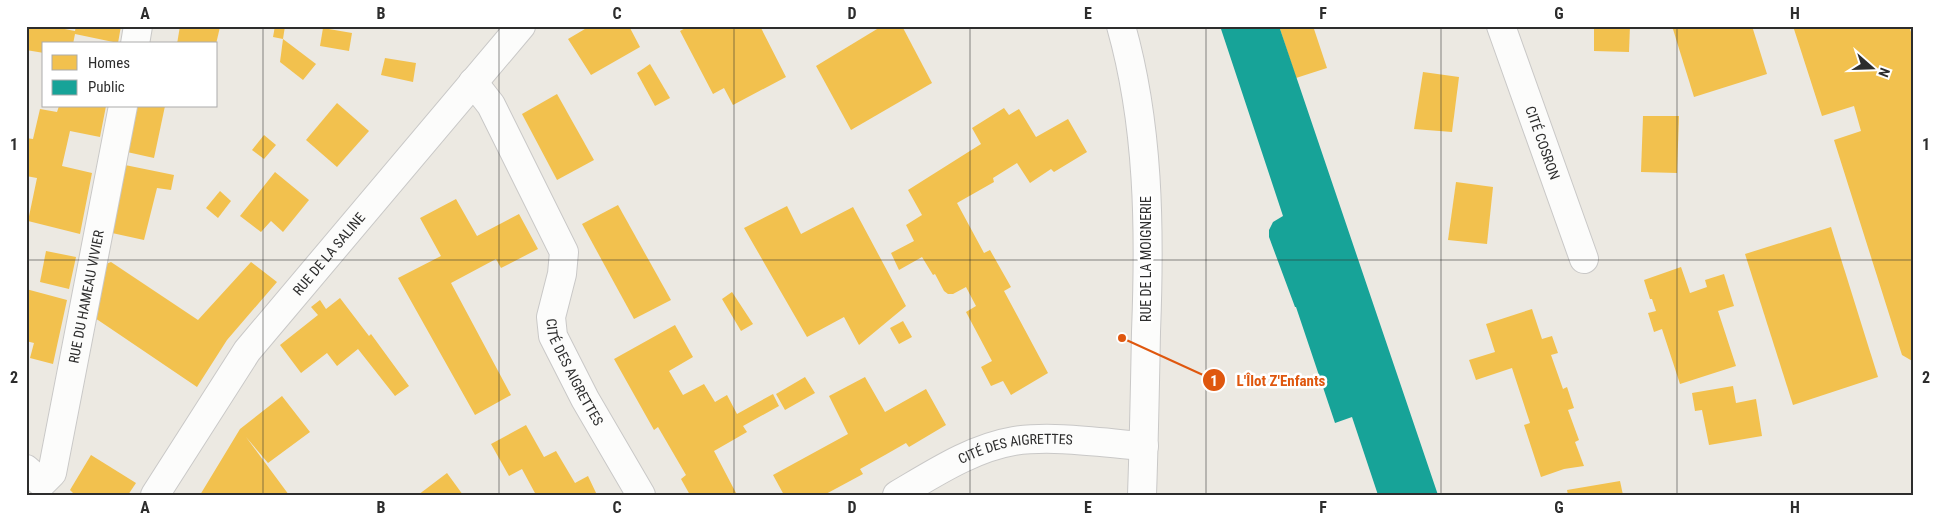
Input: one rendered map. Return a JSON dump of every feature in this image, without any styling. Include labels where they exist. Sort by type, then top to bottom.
[{"type":"street","points":[[135,42],[138,26]]},
{"type":"street","name":"RUE DE LA SALINE","points":[[155,495],[247,351],[521,26]]},
{"type":"street","name":"RUE DE LA MOIGNERIE","points":[[1121,26],[1136,87],[1145,175],[1147,306],[1142,495]]},
{"type":"street","name":"CITÉ COSRON","points":[[1501,26],[1584,259]]},
{"type":"street","name":"CITÉ DES AIGRETTES","points":[[473,82],[491,105],[564,252],[562,274],[551,317],[553,336],[585,399],[641,495]]},
{"type":"street","name":"RUE DU HAMEAU VIVIER","points":[[41,482],[52,472],[123,108]]},
{"type":"street","name":"CITÉ DES AIGRETTES","points":[[897,495],[951,465],[989,447],[1014,441],[1055,440],[1144,446]]},
{"type":"building: Homes","points":[[26,26],[49,26],[75,31],[76,26],[121,26],[118,42],[75,34],[73,42],[42,42],[42,53],[26,50]]},
{"type":"building: Homes","points":[[180,26],[220,27],[216,42],[177,42]]},
{"type":"building: Homes","points":[[275,26],[285,26],[283,39],[273,37]]},
{"type":"building: Homes","points":[[590,26],[633,26],[630,28],[640,47],[591,75],[568,39]]},
{"type":"building: Homes","points":[[689,26],[760,26],[786,77],[733,105],[724,88],[713,94],[680,31]]},
{"type":"building: Homes","points":[[882,26],[902,26],[932,83],[851,130],[816,66]]},
{"type":"building: Homes","points":[[1279,26],[1313,26],[1327,68],[1296,78]]},
{"type":"building: Homes","points":[[1594,26],[1630,26],[1629,52],[1594,51]]},
{"type":"building: Homes","points":[[1672,26],[1752,26],[1767,74],[1694,97]]},
{"type":"building: Homes","points":[[1793,26],[1909,26],[1914,41],[1914,362],[1902,355],[1834,140],[1861,131],[1854,106],[1822,116]]},
{"type":"building: Homes","points":[[323,28],[352,33],[349,51],[320,46]]},
{"type":"building: Homes","points":[[283,39],[316,64],[303,80],[280,62]]},
{"type":"building: Homes","points":[[385,58],[416,63],[413,82],[381,75]]},
{"type":"building: Homes","points":[[650,64],[670,98],[655,106],[637,73]]},
{"type":"building: Homes","points":[[1423,72],[1459,77],[1452,132],[1414,129]]},
{"type":"building: Homes","points":[[557,94],[594,160],[557,180],[522,114]]},
{"type":"building: Homes","points":[[337,103],[369,131],[337,167],[306,140]]},
{"type":"building: Homes","points":[[58,108],[106,108],[100,137],[70,131],[62,166],[92,173],[80,234],[28,221],[37,178],[26,176],[29,157],[26,156],[26,138],[33,139],[40,109],[57,112]]},
{"type":"building: Homes","points":[[136,108],[165,108],[154,158],[127,152]]},
{"type":"building: Homes","points":[[1004,108],[1009,115],[1019,109],[1036,137],[1068,119],[1087,152],[1054,172],[1051,169],[1030,183],[1017,163],[993,178],[994,182],[957,203],[984,253],[990,250],[1011,287],[1004,291],[1048,373],[1011,395],[1003,381],[991,386],[981,367],[992,361],[966,312],[976,306],[966,287],[953,294],[948,294],[944,291],[935,274],[933,275],[922,257],[899,270],[891,253],[914,241],[906,225],[922,215],[908,190],[981,144],[972,128]]},
{"type":"building: Homes","points":[[1643,116],[1679,116],[1677,173],[1641,172]]},
{"type":"building: Homes","points":[[264,135],[276,145],[264,159],[252,150]]},
{"type":"building: Homes","points":[[125,165],[174,175],[171,190],[157,188],[144,240],[112,233]]},
{"type":"building: Homes","points":[[275,172],[309,200],[283,232],[271,221],[261,232],[240,216]]},
{"type":"building: Homes","points":[[1456,182],[1493,187],[1487,244],[1448,240]]},
{"type":"building: Homes","points":[[220,191],[231,201],[218,218],[206,208]]},
{"type":"building: Homes","points":[[456,199],[477,236],[519,214],[538,249],[501,268],[496,259],[451,283],[511,395],[475,415],[398,278],[441,256],[420,218]]},
{"type":"building: Homes","points":[[618,205],[671,300],[634,319],[582,224]]},
{"type":"building: Homes","points":[[787,206],[801,234],[853,207],[906,306],[859,345],[844,317],[807,337],[744,228]]},
{"type":"building: Homes","points":[[1831,227],[1878,377],[1793,405],[1745,254]]},
{"type":"building: Homes","points":[[46,251],[76,257],[69,289],[40,282]]},
{"type":"building: Homes","points":[[111,262],[198,320],[251,262],[277,282],[227,340],[197,387],[95,318],[106,264]]},
{"type":"building: Homes","points":[[1681,267],[1690,293],[1707,287],[1705,280],[1724,274],[1734,306],[1718,311],[1736,366],[1680,384],[1662,329],[1654,332],[1648,313],[1656,311],[1644,280]]},
{"type":"building: Homes","points":[[26,289],[67,300],[53,364],[30,358],[34,343],[26,341]]},
{"type":"building: Homes","points":[[732,292],[753,324],[741,331],[722,299]]},
{"type":"building: Homes","points":[[340,298],[369,336],[371,334],[409,386],[395,396],[358,349],[337,366],[327,353],[301,373],[280,345],[318,315],[311,307],[320,300],[326,309]]},
{"type":"building: Homes","points":[[1532,309],[1542,339],[1552,336],[1558,353],[1551,355],[1563,389],[1567,387],[1574,408],[1568,410],[1579,440],[1575,442],[1584,466],[1564,469],[1541,477],[1524,425],[1530,423],[1512,368],[1476,380],[1469,360],[1495,352],[1486,324]]},
{"type":"building: Homes","points":[[903,321],[912,337],[899,344],[890,328]]},
{"type":"building: Homes","points":[[675,325],[693,357],[669,371],[683,395],[704,384],[715,402],[727,395],[737,414],[773,394],[779,406],[743,426],[747,432],[714,451],[736,493],[732,495],[690,495],[681,479],[686,475],[658,427],[654,430],[614,359]]},
{"type":"building: Homes","points":[[805,377],[815,393],[785,410],[776,394]]},
{"type":"building: Homes","points":[[865,377],[885,412],[926,389],[946,425],[909,447],[906,443],[860,469],[863,474],[824,495],[784,495],[773,475],[848,434],[829,396]]},
{"type":"building: Homes","points":[[1733,386],[1736,403],[1756,399],[1762,436],[1709,445],[1702,410],[1695,411],[1692,393]]},
{"type":"building: Homes","points":[[282,396],[310,432],[268,463],[246,437],[289,495],[200,495],[240,429]]},
{"type":"building: Homes","points":[[526,425],[544,457],[556,451],[575,483],[588,476],[597,495],[536,495],[522,469],[509,476],[491,444]]},
{"type":"building: Homes","points":[[91,455],[136,483],[128,495],[75,495],[70,490]]},
{"type":"building: Homes","points":[[447,473],[463,495],[418,495]]},
{"type":"building: Homes","points":[[1620,481],[1623,495],[1568,495],[1567,490]]},
{"type":"building: Public","points":[[1220,26],[1279,26],[1438,495],[1378,495],[1352,417],[1335,423],[1296,307],[1269,237],[1269,230],[1273,222],[1283,216]]},
{"type":"place","name":"L'Îlot Z'Enfants","points":[[1122,338]]}]
